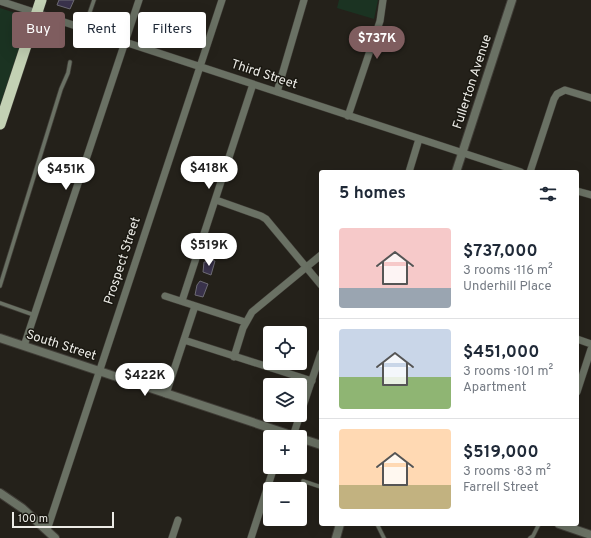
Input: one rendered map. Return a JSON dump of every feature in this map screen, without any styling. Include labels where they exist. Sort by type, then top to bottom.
[{"type":"highway","points":[[36,12],[41,0]]},
{"type":"highway","points":[[0,124],[25,48]]},
{"type":"street","points":[[130,25],[139,0]]},
{"type":"street","name":"Prospect Street","points":[[47,530],[222,0]]},
{"type":"street","points":[[277,92],[304,0]]},
{"type":"street","points":[[348,116],[380,21],[383,0]]},
{"type":"street","name":"Fullerton Avenue","points":[[457,170],[512,0]]},
{"type":"street","name":"Third Street","points":[[0,1],[33,12]]},
{"type":"street","name":"Third Street","points":[[130,44],[513,170]]},
{"type":"street","points":[[24,346],[122,48]]},
{"type":"street","points":[[182,302],[253,84]]},
{"type":"street","points":[[531,170],[557,94],[565,90],[591,98]]},
{"type":"street","points":[[410,170],[418,139]]},
{"type":"street","points":[[579,192],[591,195]]},
{"type":"street","points":[[216,200],[266,219],[319,283]]},
{"type":"street","points":[[234,357],[246,322],[252,312],[319,257]]},
{"type":"street","points":[[165,296],[246,322]]},
{"type":"street","points":[[166,394],[195,306]]},
{"type":"street","name":"South Street","points":[[0,338],[274,430]]},
{"type":"street","points":[[184,340],[312,381]]},
{"type":"street","points":[[579,340],[591,344]]},
{"type":"street","points":[[579,386],[591,349]]},
{"type":"street","points":[[307,395],[319,359]]},
{"type":"street","name":"South Street","points":[[307,441],[319,444]]},
{"type":"street","points":[[250,538],[272,474]]},
{"type":"street","points":[[0,493],[22,508],[55,538]]},
{"type":"street","points":[[172,538],[178,520]]},
{"type":"street","points":[[336,538],[339,526]]},
{"type":"street","points":[[565,526],[591,535]]},
{"type":"lane","points":[[90,12],[94,0]]},
{"type":"lane","points":[[0,286],[61,89],[68,73],[70,62]]},
{"type":"lane","points":[[0,304],[34,315]]},
{"type":"lane","points":[[303,481],[319,486]]},
{"type":"lane","points":[[378,526],[384,538]]},
{"type":"lane","points":[[530,538],[533,536],[538,526]]},
{"type":"green space","points":[[339,0],[378,0],[374,19],[337,8]]},
{"type":"green space","points":[[0,8],[12,12],[12,48],[20,48],[0,109]]},
{"type":"building","points":[[59,0],[74,0],[70,9],[57,5]]},
{"type":"building","points":[[207,259],[215,261],[211,275],[203,272],[204,262],[206,262]]},
{"type":"building","points":[[200,281],[208,284],[203,297],[195,295],[197,285]]}]
